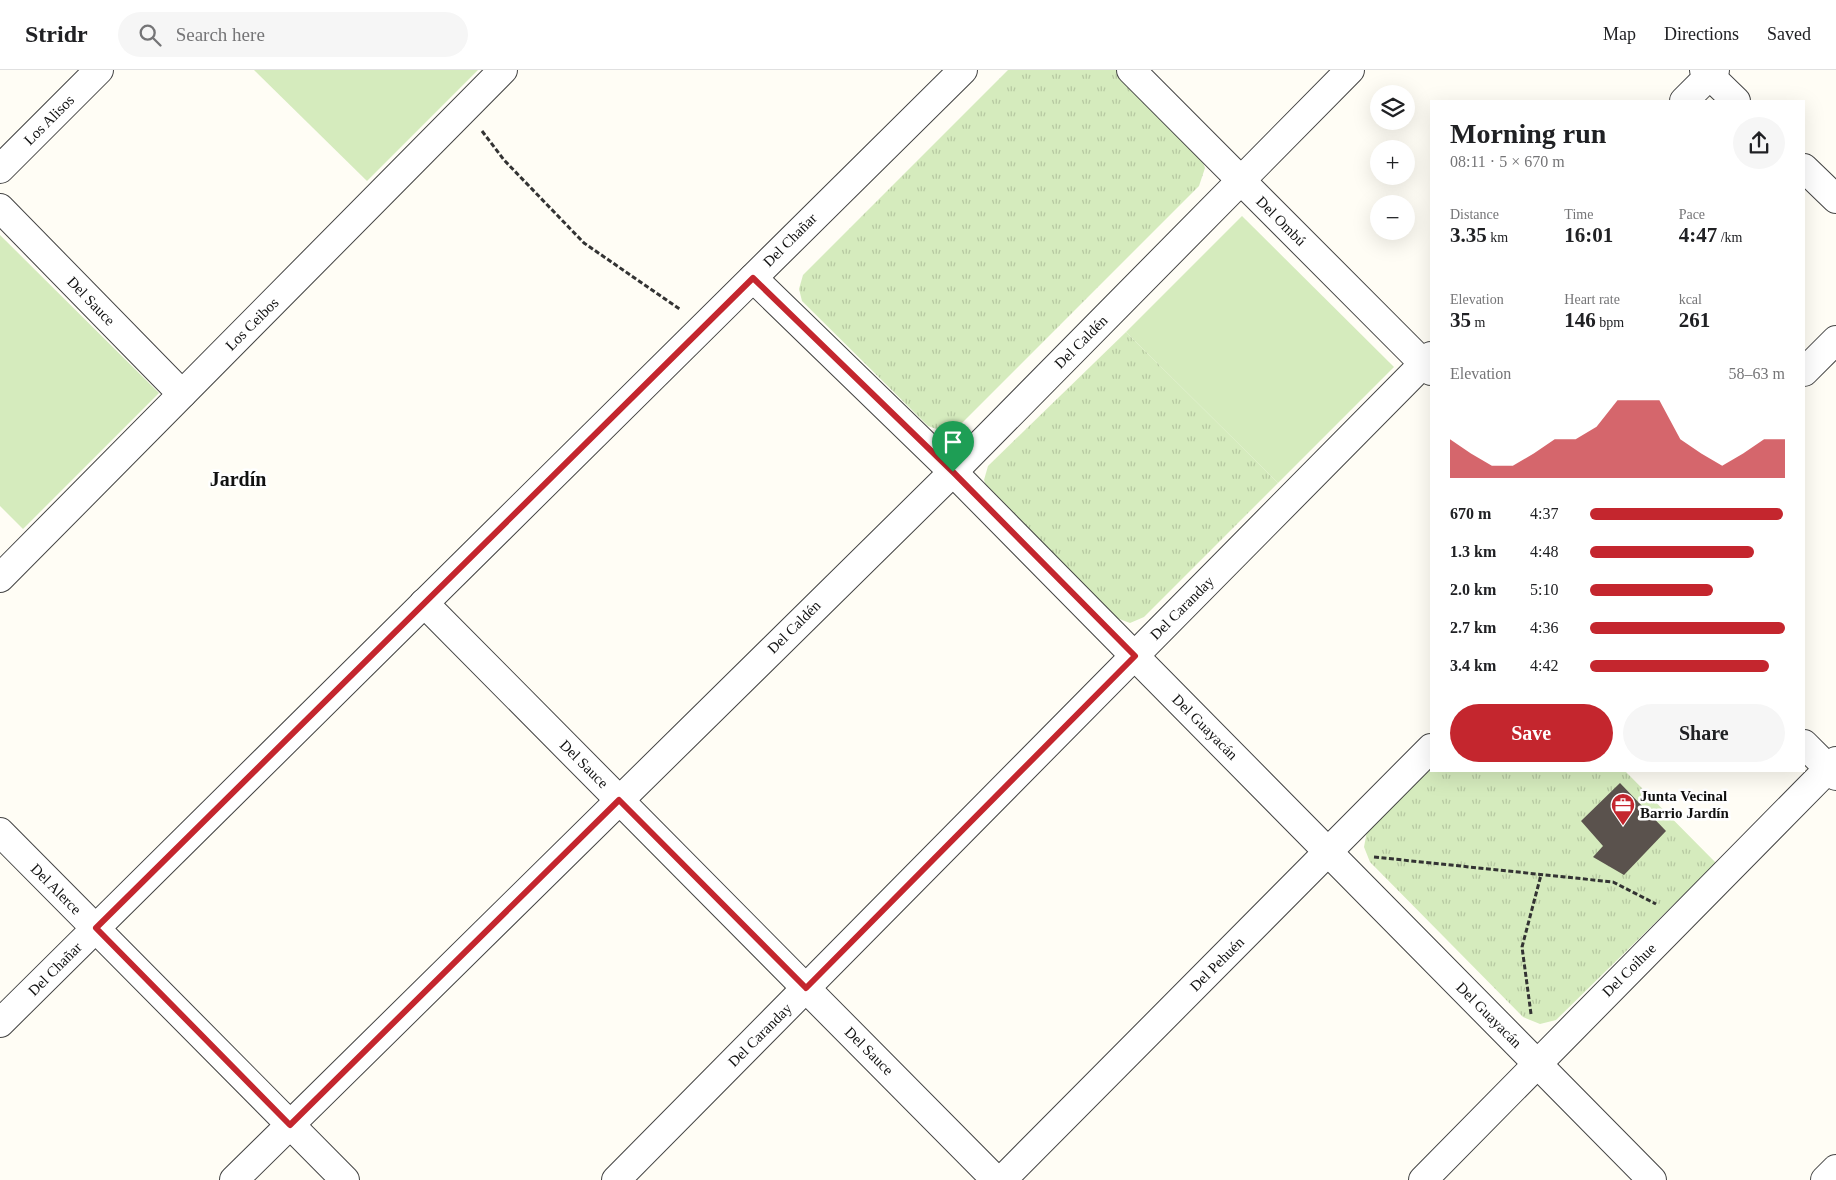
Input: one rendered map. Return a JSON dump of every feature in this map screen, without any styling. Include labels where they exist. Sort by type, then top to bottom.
[{"type":"street","name":"Los Alisos","points":[[0,169],[99,70]]},
{"type":"street","name":"Los Ceibos","points":[[0,578],[503,70]]},
{"type":"street","name":"Del Chañar","points":[[0,1023],[963,70]]},
{"type":"street","name":"Del Ombú","points":[[1131,70],[1429,364]]},
{"type":"street","name":"Del Caldén","points":[[234,1180],[953,472],[1350,70]]},
{"type":"street","points":[[1685,100],[1710,72],[1735,100]]},
{"type":"street","points":[[1805,169],[1836,200]]},
{"type":"street","name":"Del Sauce","points":[[0,208],[182,394]]},
{"type":"street","name":"Del Guayacán","points":[[753,278],[953,472],[1652,1180]]},
{"type":"street","points":[[1805,371],[1836,340]]},
{"type":"street","name":"Del Caranday","points":[[616,1180],[1135,656],[1429,364]]},
{"type":"street","name":"Del Sauce","points":[[424,603],[996,1180]]},
{"type":"street","points":[[1805,745],[1834,769]]},
{"type":"street","name":"Del Pehuén","points":[[1002,1180],[1430,749]]},
{"type":"street","name":"Del Coihue","points":[[1423,1180],[1681,917],[1834,769]]},
{"type":"street","name":"Del Alerce","points":[[0,832],[345,1180]]},
{"type":"street","points":[[1825,1180],[1836,1169]]},
{"type":"path","points":[[465,108],[504,160],[584,243],[704,326]]},
{"type":"path","points":[[1328,852],[1614,882],[1681,917]]},
{"type":"path","points":[[1537,1063],[1522,947],[1541,875]]},
{"type":"green space","points":[[254,70],[478,70],[367,181]]},
{"type":"green space","points":[[1008,70],[1117,70],[1199,152],[1205,168],[1199,186],[959,426],[945,432],[928,426],[802,301],[799,289],[803,275]]},
{"type":"green space","points":[[1242,216],[1394,367],[1278,483],[1126,332]]},
{"type":"green space","points":[[0,235],[159,393],[23,529],[0,506]]},
{"type":"green space","points":[[1126,332],[1278,483],[1144,617],[1130,623],[1114,617],[988,492],[984,480],[988,466]]},
{"type":"green space","points":[[1430,770],[1430,772],[1626,772],[1716,863],[1556,1020],[1540,1024],[1523,1017],[1370,862],[1364,847],[1367,831]]},
{"type":"building","name":"Junta Vecinal Barrio Jardín","points":[[1620,783],[1666,831],[1624,875],[1593,857],[1603,846],[1581,821]]},
{"type":"place","name":"Junta Vecinal Barrio Jardín","points":[[1623,826]]},
{"type":"district","name":"Jardín","points":[[238,479]]},
{"type":"route","points":[[753,278],[953,472],[1135,656],[806,988],[619,800],[290,1125],[96,928],[753,278]]}]
